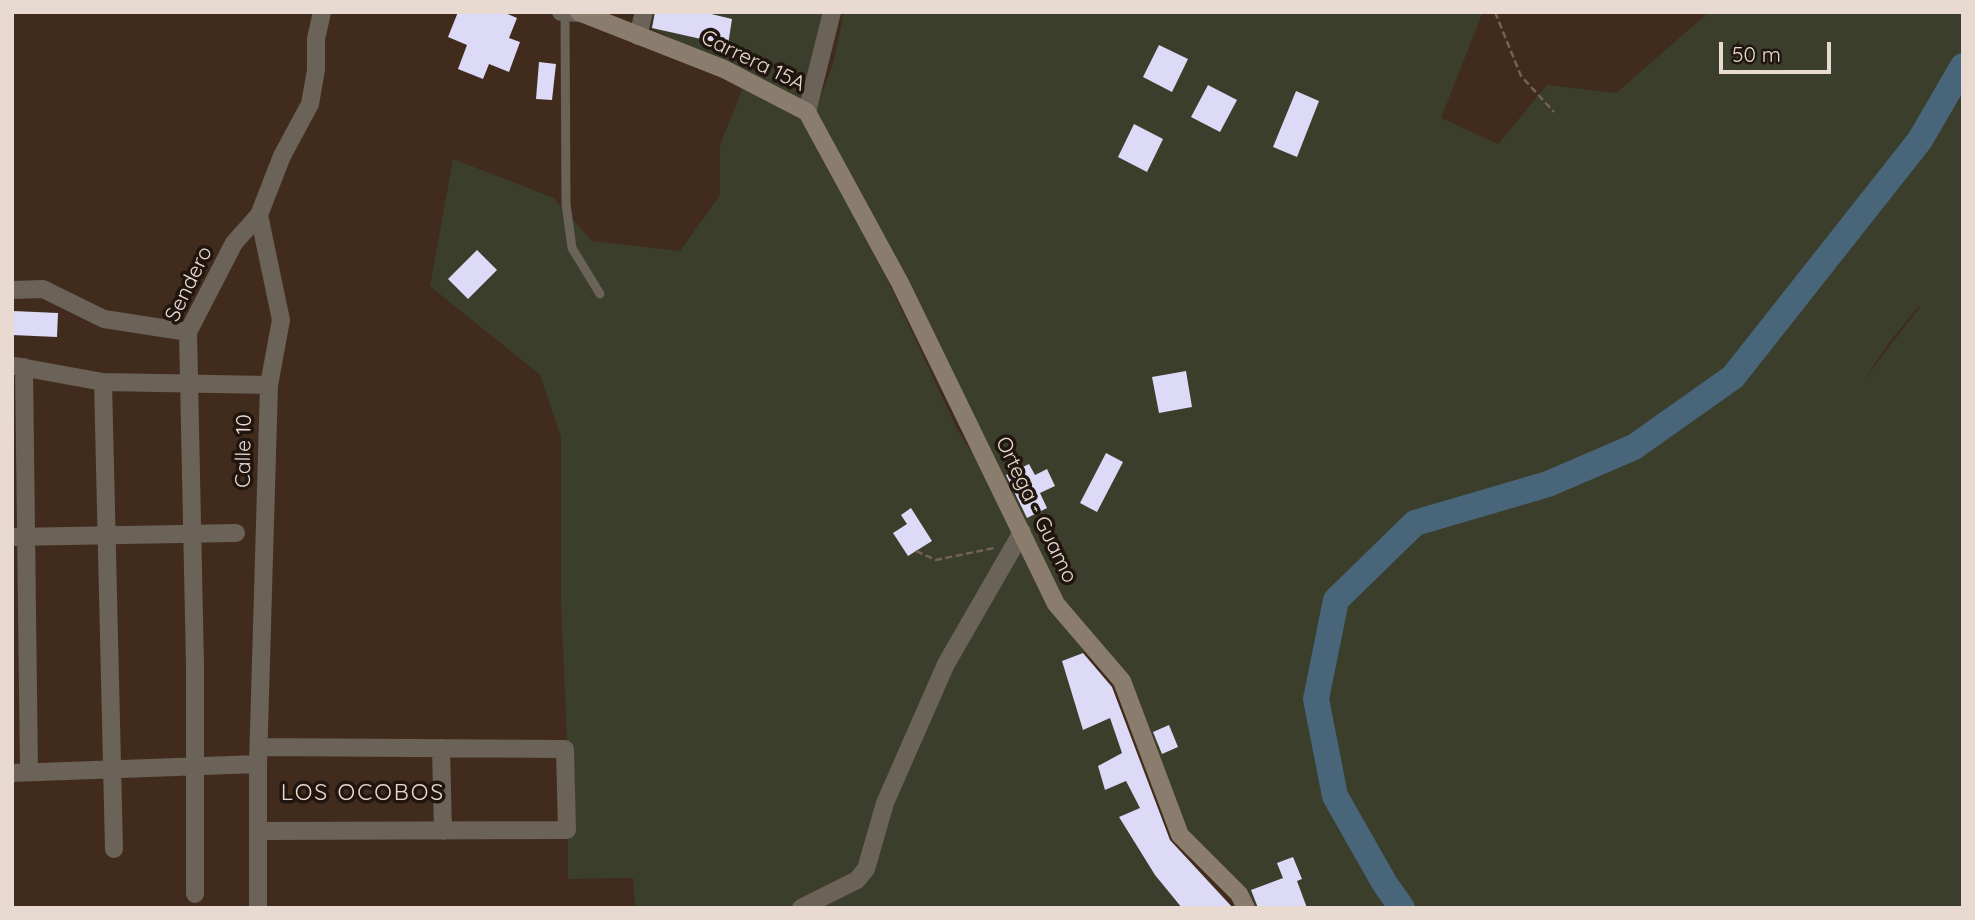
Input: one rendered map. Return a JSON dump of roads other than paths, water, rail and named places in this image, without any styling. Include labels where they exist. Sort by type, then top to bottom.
[{"type":"street","points":[[259,215],[282,156],[310,104],[316,70],[316,39],[322,12]]},
{"type":"street","points":[[638,36],[644,12]]},
{"type":"street","points":[[807,112],[832,12]]},
{"type":"street","name":"Carrera 15A","points":[[563,13],[579,13],[724,69],[807,112]]},
{"type":"street","name":"Ortega - Guamo","points":[[807,112],[900,283],[1018,538],[1062,613],[1122,681],[1180,835],[1239,894],[1246,908]]},
{"type":"street","name":"Sendero","points":[[195,894],[188,332],[234,243],[259,215]]},
{"type":"street","name":"Calle 10","points":[[258,908],[268,385],[281,320],[259,215]]},
{"type":"street","points":[[12,290],[43,289],[104,319],[188,332]]},
{"type":"street","points":[[260,831],[567,830],[565,749],[441,748],[259,755],[195,766],[20,773],[18,366],[103,382],[268,385]]},
{"type":"street","points":[[103,382],[114,849]]},
{"type":"street","points":[[19,537],[236,533]]},
{"type":"street","points":[[801,908],[857,880],[866,869],[885,803],[946,664],[1018,538]]},
{"type":"street","points":[[441,748],[443,831]]},
{"type":"lane","points":[[563,13],[566,204],[572,248],[600,294]]},
{"type":"waterway","points":[[1402,908],[1385,884],[1335,796],[1316,699],[1336,600],[1415,523],[1548,484],[1634,447],[1733,377],[1920,140],[1963,66]]},
{"type":"district","name":"LOS OCOBOS","points":[[363,793]]}]
